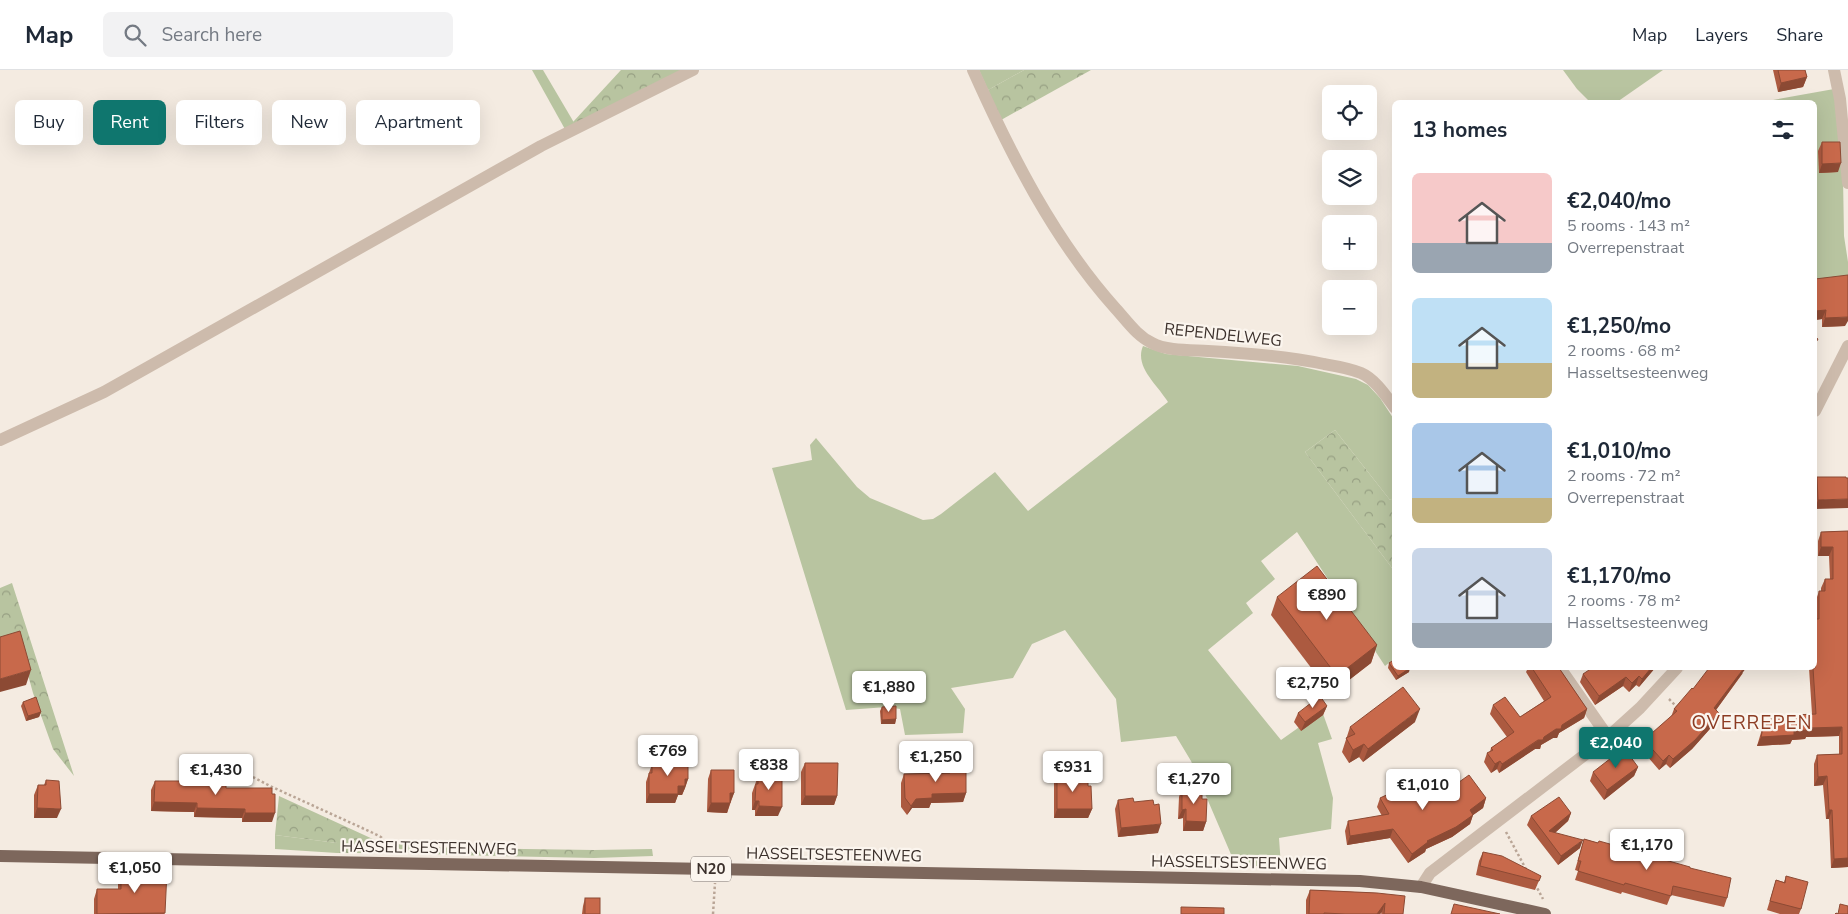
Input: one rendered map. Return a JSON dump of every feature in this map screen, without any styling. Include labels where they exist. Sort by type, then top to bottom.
[{"type":"main road","name":"HASSELTSESTEENWEG","points":[[0,856],[1350,881],[1421,887],[1546,910]]},
{"type":"street","points":[[0,440],[104,392],[541,146],[693,70]]},
{"type":"street","name":"REPENDELWEG","points":[[973,70],[1002,133],[1062,240],[1103,294],[1140,336],[1153,344],[1176,349],[1304,360],[1362,373],[1375,383],[1392,404]]},
{"type":"street","points":[[1834,70],[1840,99],[1848,183]]},
{"type":"street","points":[[1817,407],[1847,352]]},
{"type":"street","points":[[1561,670],[1608,737]]},
{"type":"street","points":[[1421,887],[1430,873],[1608,737],[1646,702],[1675,670]]},
{"type":"path","points":[[1669,700],[1678,708]]},
{"type":"path","points":[[241,768],[251,776],[270,786],[381,838],[388,846],[397,864]]},
{"type":"path","points":[[1499,820],[1528,871]]},
{"type":"path","points":[[713,914],[716,870]]},
{"type":"path","points":[[1532,880],[1546,910]]},
{"type":"green space","points":[[532,70],[543,70],[576,126],[566,131]]},
{"type":"green space","points":[[621,70],[684,70],[576,126],[573,122]]},
{"type":"green space","points":[[979,70],[1024,70],[988,90]]},
{"type":"green space","points":[[1024,70],[1091,70],[1001,120],[988,90]]},
{"type":"green space","points":[[1563,70],[1663,70],[1620,100],[1588,100]]},
{"type":"green space","points":[[1834,89],[1843,177],[1844,236],[1848,277],[1817,284],[1817,100],[1773,100]]},
{"type":"green space","points":[[1143,346],[1166,354],[1298,366],[1356,379],[1368,385],[1380,398],[1392,416],[1392,499],[1390,500],[1335,430],[1305,452],[1392,568],[1392,660],[1385,666],[1297,532],[1261,561],[1275,579],[1246,603],[1253,613],[1208,650],[1281,740],[1322,711],[1332,739],[1318,743],[1333,798],[1331,829],[1279,838],[1281,866],[1236,866],[1191,761],[1176,736],[1121,742],[1116,699],[1065,630],[1032,644],[1013,678],[951,688],[965,709],[963,733],[905,735],[900,709],[887,707],[846,710],[772,468],[812,460],[810,445],[816,438],[857,487],[870,498],[923,520],[933,519],[941,514],[995,472],[1028,511],[1168,402],[1148,376],[1141,354]]},
{"type":"green space","points":[[1335,430],[1390,500],[1392,499],[1392,568],[1305,452]]},
{"type":"green space","points":[[12,583],[74,776],[53,749],[33,693],[17,635],[0,640],[0,588]]},
{"type":"green space","points":[[279,796],[375,840],[380,847],[376,853],[337,853],[337,843],[275,835]]},
{"type":"green space","points":[[275,835],[337,843],[337,853],[275,849]]},
{"type":"green space","points":[[396,844],[454,848],[455,855],[410,853],[401,851]]},
{"type":"green space","points":[[454,848],[594,850],[594,858],[455,855]]},
{"type":"green space","points":[[652,849],[653,856],[594,858],[594,850]]},
{"type":"building","points":[[1778,70],[1805,70],[1807,77],[1781,83]]},
{"type":"building","points":[[1822,142],[1840,142],[1841,163],[1822,164]]},
{"type":"building","points":[[1848,275],[1848,317],[1825,318],[1826,310],[1817,311],[1817,279]]},
{"type":"building","points":[[1817,477],[1848,478],[1848,499],[1818,500]]},
{"type":"building","points":[[1848,531],[1848,858],[1834,859],[1832,810],[1829,810],[1827,776],[1818,777],[1817,755],[1842,754],[1842,727],[1809,728],[1809,730],[1794,731],[1794,735],[1761,737],[1765,719],[1793,718],[1793,715],[1816,714],[1813,670],[1817,670],[1819,591],[1825,591],[1825,579],[1833,579],[1833,547],[1821,547],[1821,532]]},
{"type":"building","points":[[1317,566],[1377,645],[1337,676],[1277,597]]},
{"type":"building","points":[[20,631],[31,670],[0,679],[0,637]]},
{"type":"building","points":[[1394,670],[1407,670],[1398,676]]},
{"type":"building","points":[[1533,670],[1560,670],[1587,709],[1562,725],[1561,729],[1556,729],[1544,737],[1543,740],[1538,740],[1502,764],[1500,761],[1495,764],[1487,753],[1514,732],[1493,705],[1505,697],[1520,717],[1551,697]]},
{"type":"building","points":[[1589,670],[1649,670],[1642,679],[1639,676],[1632,683],[1626,677],[1599,696],[1583,674]]},
{"type":"building","points":[[1707,670],[1742,670],[1714,708],[1719,713],[1695,740],[1673,759],[1669,755],[1663,761],[1644,740],[1677,711],[1674,709]]},
{"type":"building","points":[[1403,687],[1420,709],[1368,749],[1364,744],[1353,750],[1346,738],[1355,734],[1350,727]]},
{"type":"building","points":[[1320,696],[1327,706],[1305,722],[1298,713]]},
{"type":"building","points":[[36,697],[41,712],[28,716],[23,702]]},
{"type":"building","points":[[896,706],[896,719],[882,720],[882,707]]},
{"type":"building","points":[[1624,748],[1638,767],[1607,790],[1593,772]]},
{"type":"building","points":[[966,759],[966,793],[932,794],[932,798],[916,799],[911,806],[905,798],[904,774],[950,773],[950,760]]},
{"type":"building","points":[[662,760],[685,761],[685,765],[688,765],[688,779],[685,779],[685,786],[678,786],[678,794],[649,794],[649,773],[652,773],[652,764],[662,764]]},
{"type":"building","points":[[805,763],[838,763],[837,796],[805,796]]},
{"type":"building","points":[[1057,767],[1068,777],[1080,777],[1080,781],[1088,781],[1088,786],[1091,786],[1092,809],[1057,809]]},
{"type":"building","points":[[711,770],[734,770],[734,793],[730,793],[730,803],[711,803]]},
{"type":"building","points":[[1436,772],[1445,792],[1469,775],[1486,798],[1470,810],[1473,815],[1456,827],[1427,841],[1412,854],[1393,829],[1350,836],[1348,821],[1389,814],[1380,798]]},
{"type":"building","points":[[758,776],[782,776],[782,807],[759,806],[759,801],[755,801]]},
{"type":"building","points":[[46,780],[59,781],[61,809],[37,808],[38,785],[46,785]]},
{"type":"building","points":[[155,781],[226,784],[226,788],[272,788],[272,794],[275,794],[275,813],[245,813],[245,809],[197,808],[197,803],[154,802]]},
{"type":"building","points":[[1182,787],[1202,788],[1202,799],[1207,799],[1206,822],[1186,821],[1186,809],[1182,810]]},
{"type":"building","points":[[1559,797],[1571,813],[1549,831],[1583,840],[1561,856],[1531,816]]},
{"type":"building","points":[[1133,798],[1134,802],[1153,800],[1154,805],[1159,804],[1161,824],[1121,828],[1118,800]]},
{"type":"building","points":[[1584,839],[1598,843],[1599,841],[1635,851],[1634,853],[1731,878],[1727,898],[1673,886],[1671,896],[1625,883],[1624,885],[1578,871],[1581,861],[1578,861]]},
{"type":"building","points":[[1483,852],[1502,856],[1541,876],[1539,881],[1480,866]]},
{"type":"building","points":[[121,869],[167,871],[165,913],[97,914],[97,889],[121,889]]},
{"type":"building","points":[[1786,876],[1808,882],[1801,909],[1770,901],[1776,880],[1785,883]]},
{"type":"building","points":[[1310,890],[1405,896],[1403,914],[1384,914],[1385,903],[1377,914],[1309,914]]},
{"type":"building","points":[[585,898],[600,898],[600,914],[585,914]]},
{"type":"building","points":[[1454,904],[1500,914],[1451,914]]},
{"type":"building","points":[[1840,904],[1848,906],[1848,914],[1838,914]]},
{"type":"building","points":[[1181,907],[1224,908],[1224,914],[1181,914]]},
{"type":"district","name":"OVERREPEN","points":[[1752,723]]}]
